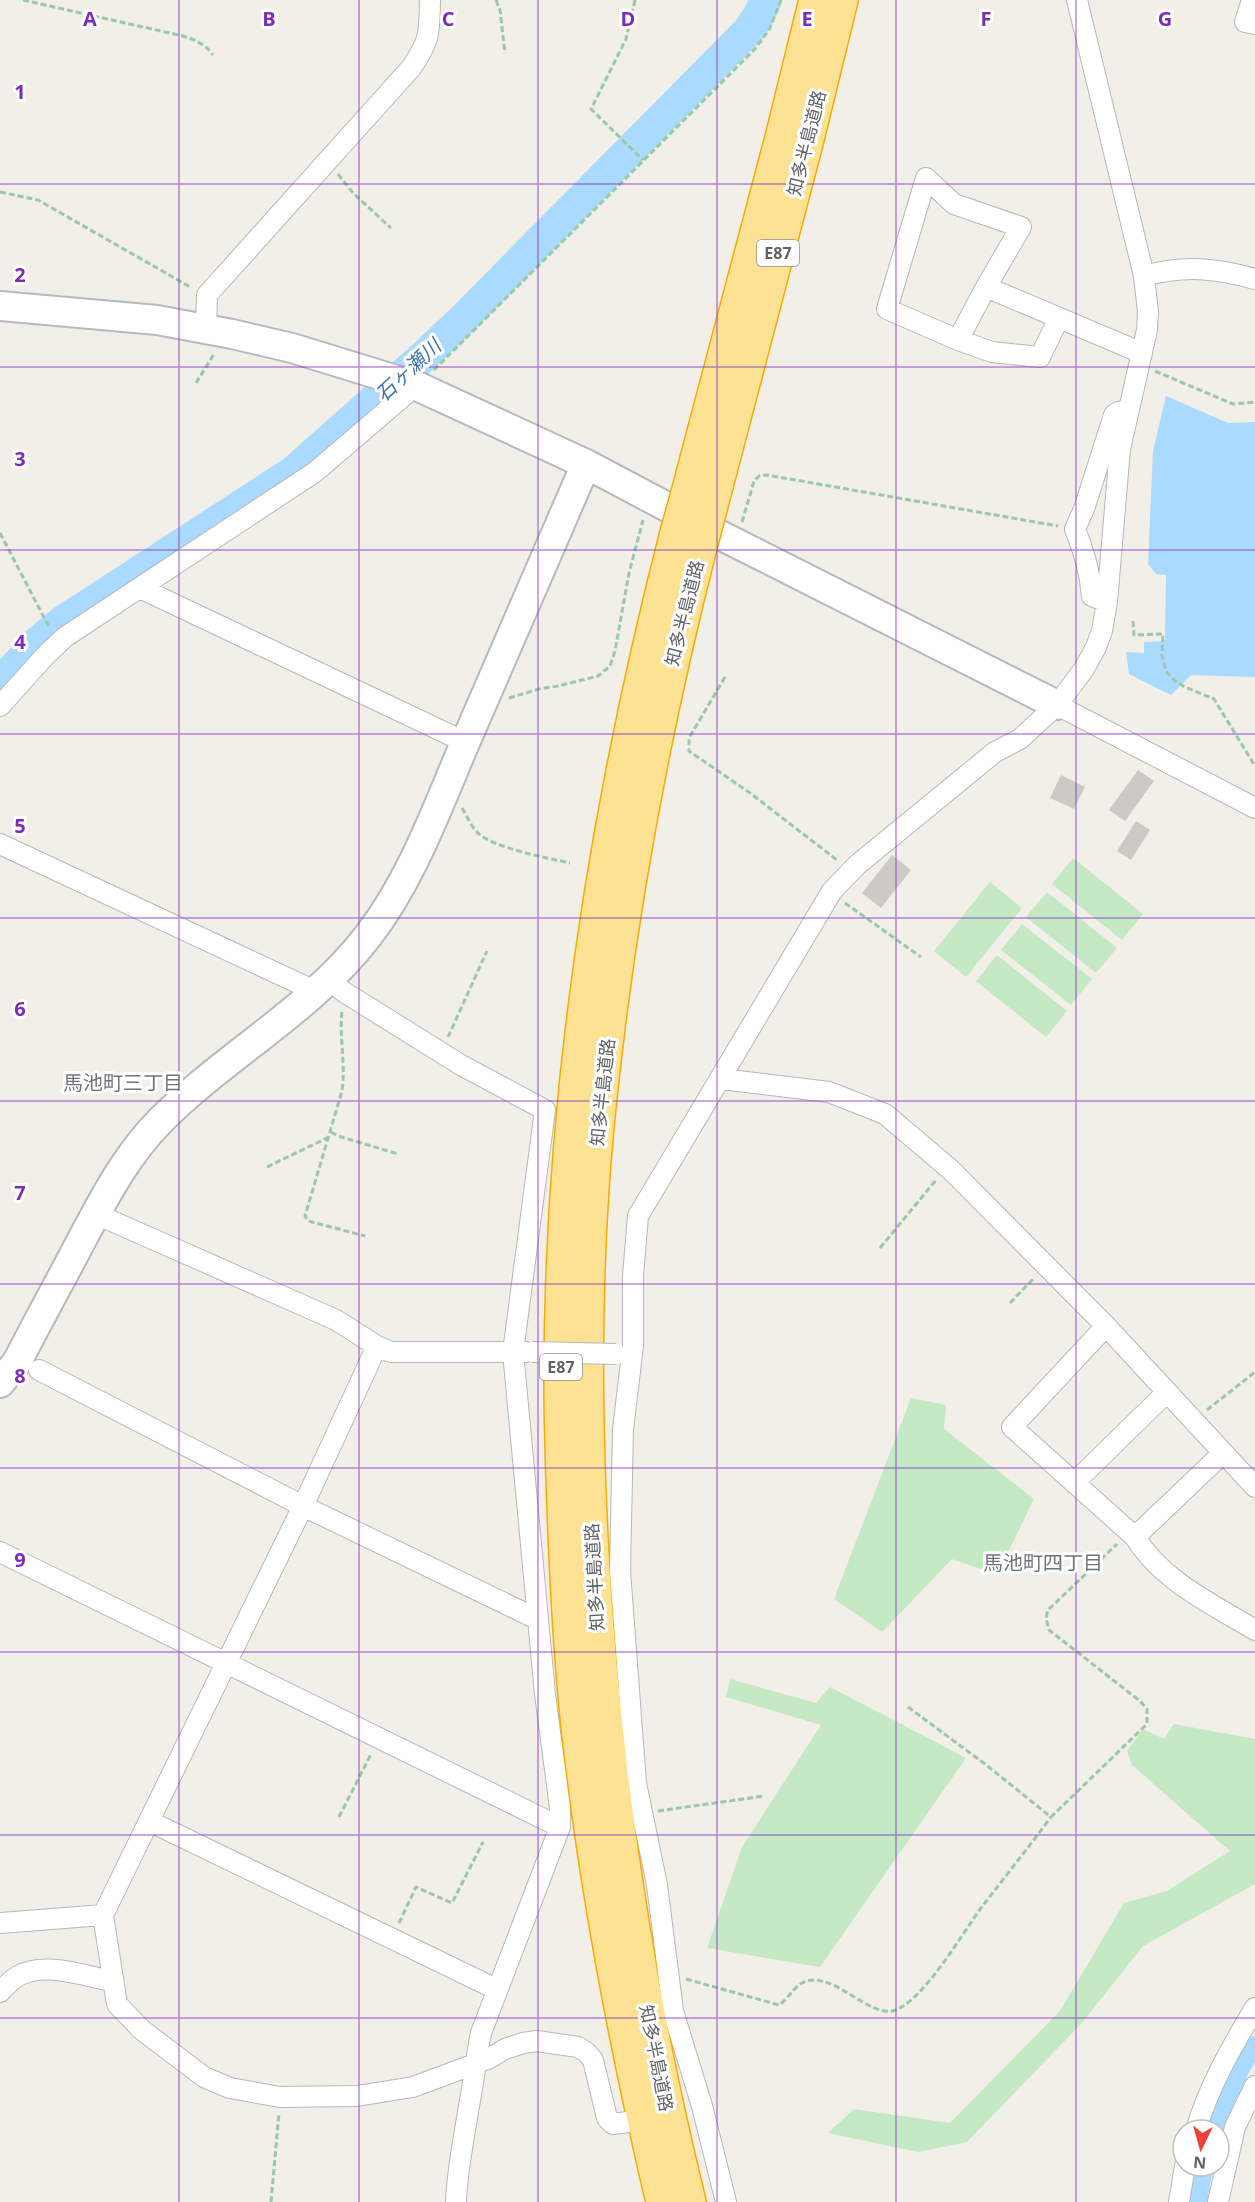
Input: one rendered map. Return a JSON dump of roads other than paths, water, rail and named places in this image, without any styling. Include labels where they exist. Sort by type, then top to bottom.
[{"type":"highway","name":"知多半島道路","points":[[663,2202],[621,2010],[597,1868],[581,1750],[569,1620],[561,1379],[564,1258],[573,1125],[592,956],[619,795],[648,656],[689,540],[699,501],[816,0]]},
{"type":"highway","name":"知多半島道路","points":[[699,501],[806,144],[841,0]]},
{"type":"highway","name":"知多半島道路","points":[[689,540],[671,664],[639,821],[617,959],[597,1128],[589,1261],[586,1378],[595,1617],[621,1863],[662,2092],[689,2202]]},
{"type":"street","points":[[214,331],[207,295],[411,68],[426,48],[429,34],[430,0]]},
{"type":"street","points":[[726,2202],[695,2108],[673,2011],[657,1885],[636,1783],[620,1571],[624,1350],[638,1216],[722,1079],[831,893],[850,872],[995,752],[1020,739],[1058,705],[1084,669],[1096,647],[1107,602],[1120,449],[1141,358],[1148,312],[1144,276],[1077,0]]},
{"type":"street","points":[[1252,0],[1245,22],[1255,24]]},
{"type":"street","points":[[958,340],[1021,227],[954,204],[926,178],[887,309],[958,340],[992,352],[1040,357],[1059,318]]},
{"type":"street","points":[[1144,276],[1169,269],[1201,268],[1255,279]]},
{"type":"street","points":[[986,287],[1059,318],[1141,358]]},
{"type":"street","points":[[0,306],[157,320],[292,348],[415,386],[586,464],[1255,808]]},
{"type":"street","points":[[0,706],[65,637],[315,472],[415,386]]},
{"type":"street","points":[[1107,602],[1092,596],[1090,572],[1075,529],[1084,509],[1114,415],[1127,411]]},
{"type":"street","points":[[0,1383],[17,1362],[96,1214],[135,1150],[184,1098],[329,987],[384,914],[417,852],[443,795],[586,464]]},
{"type":"street","points":[[140,588],[465,742]]},
{"type":"street","points":[[0,844],[329,987],[545,1110],[522,1352],[537,1619],[560,1808],[560,1827],[481,2033],[456,2182],[456,2202]]},
{"type":"street","points":[[722,1079],[829,1092],[885,1114],[947,1167],[1106,1326],[1255,1487]]},
{"type":"street","points":[[96,1214],[336,1320],[377,1346],[391,1352],[624,1350]]},
{"type":"street","points":[[1106,1326],[1012,1427],[1132,1534],[1142,1549],[1176,1582],[1255,1630]]},
{"type":"street","points":[[377,1346],[303,1506],[103,1915],[117,2004],[142,2030],[204,2078],[230,2088],[280,2097],[357,2096],[413,2087],[523,2043],[537,2041],[578,2047],[593,2060],[608,2118],[613,2124],[628,2122]]},
{"type":"street","points":[[39,1370],[303,1506],[537,1619]]},
{"type":"street","points":[[1074,1483],[1167,1392]]},
{"type":"street","points":[[1132,1534],[1223,1453]]},
{"type":"street","points":[[0,1552],[560,1827]]},
{"type":"street","points":[[149,1821],[496,1989]]},
{"type":"street","points":[[0,1923],[103,1915]]},
{"type":"street","points":[[0,1992],[17,1976],[45,1971],[61,1971],[112,1981]]},
{"type":"street","points":[[1200,2118],[1205,2100],[1225,2056],[1255,2008]]},
{"type":"street","points":[[1218,2202],[1235,2127],[1255,2086]]},
{"type":"street","points":[[1179,2202],[1183,2178]]},
{"type":"water","points":[[1166,396],[1228,423],[1255,422],[1255,677],[1191,675],[1171,695],[1129,674],[1126,652],[1144,653],[1144,642],[1165,641],[1166,575],[1156,574],[1148,564],[1153,451]]},
{"type":"waterway","name":"石ヶ瀬川","points":[[0,683],[37,643],[62,622],[293,472],[424,356],[749,30],[766,0]]},
{"type":"waterway","points":[[1220,2118],[1240,2070],[1255,2045]]},
{"type":"waterway","points":[[1198,2202],[1202,2178]]},
{"type":"district","name":"馬池町三丁目","points":[[123,1082]]},
{"type":"district","name":"馬池町四丁目","points":[[1043,1562]]}]
